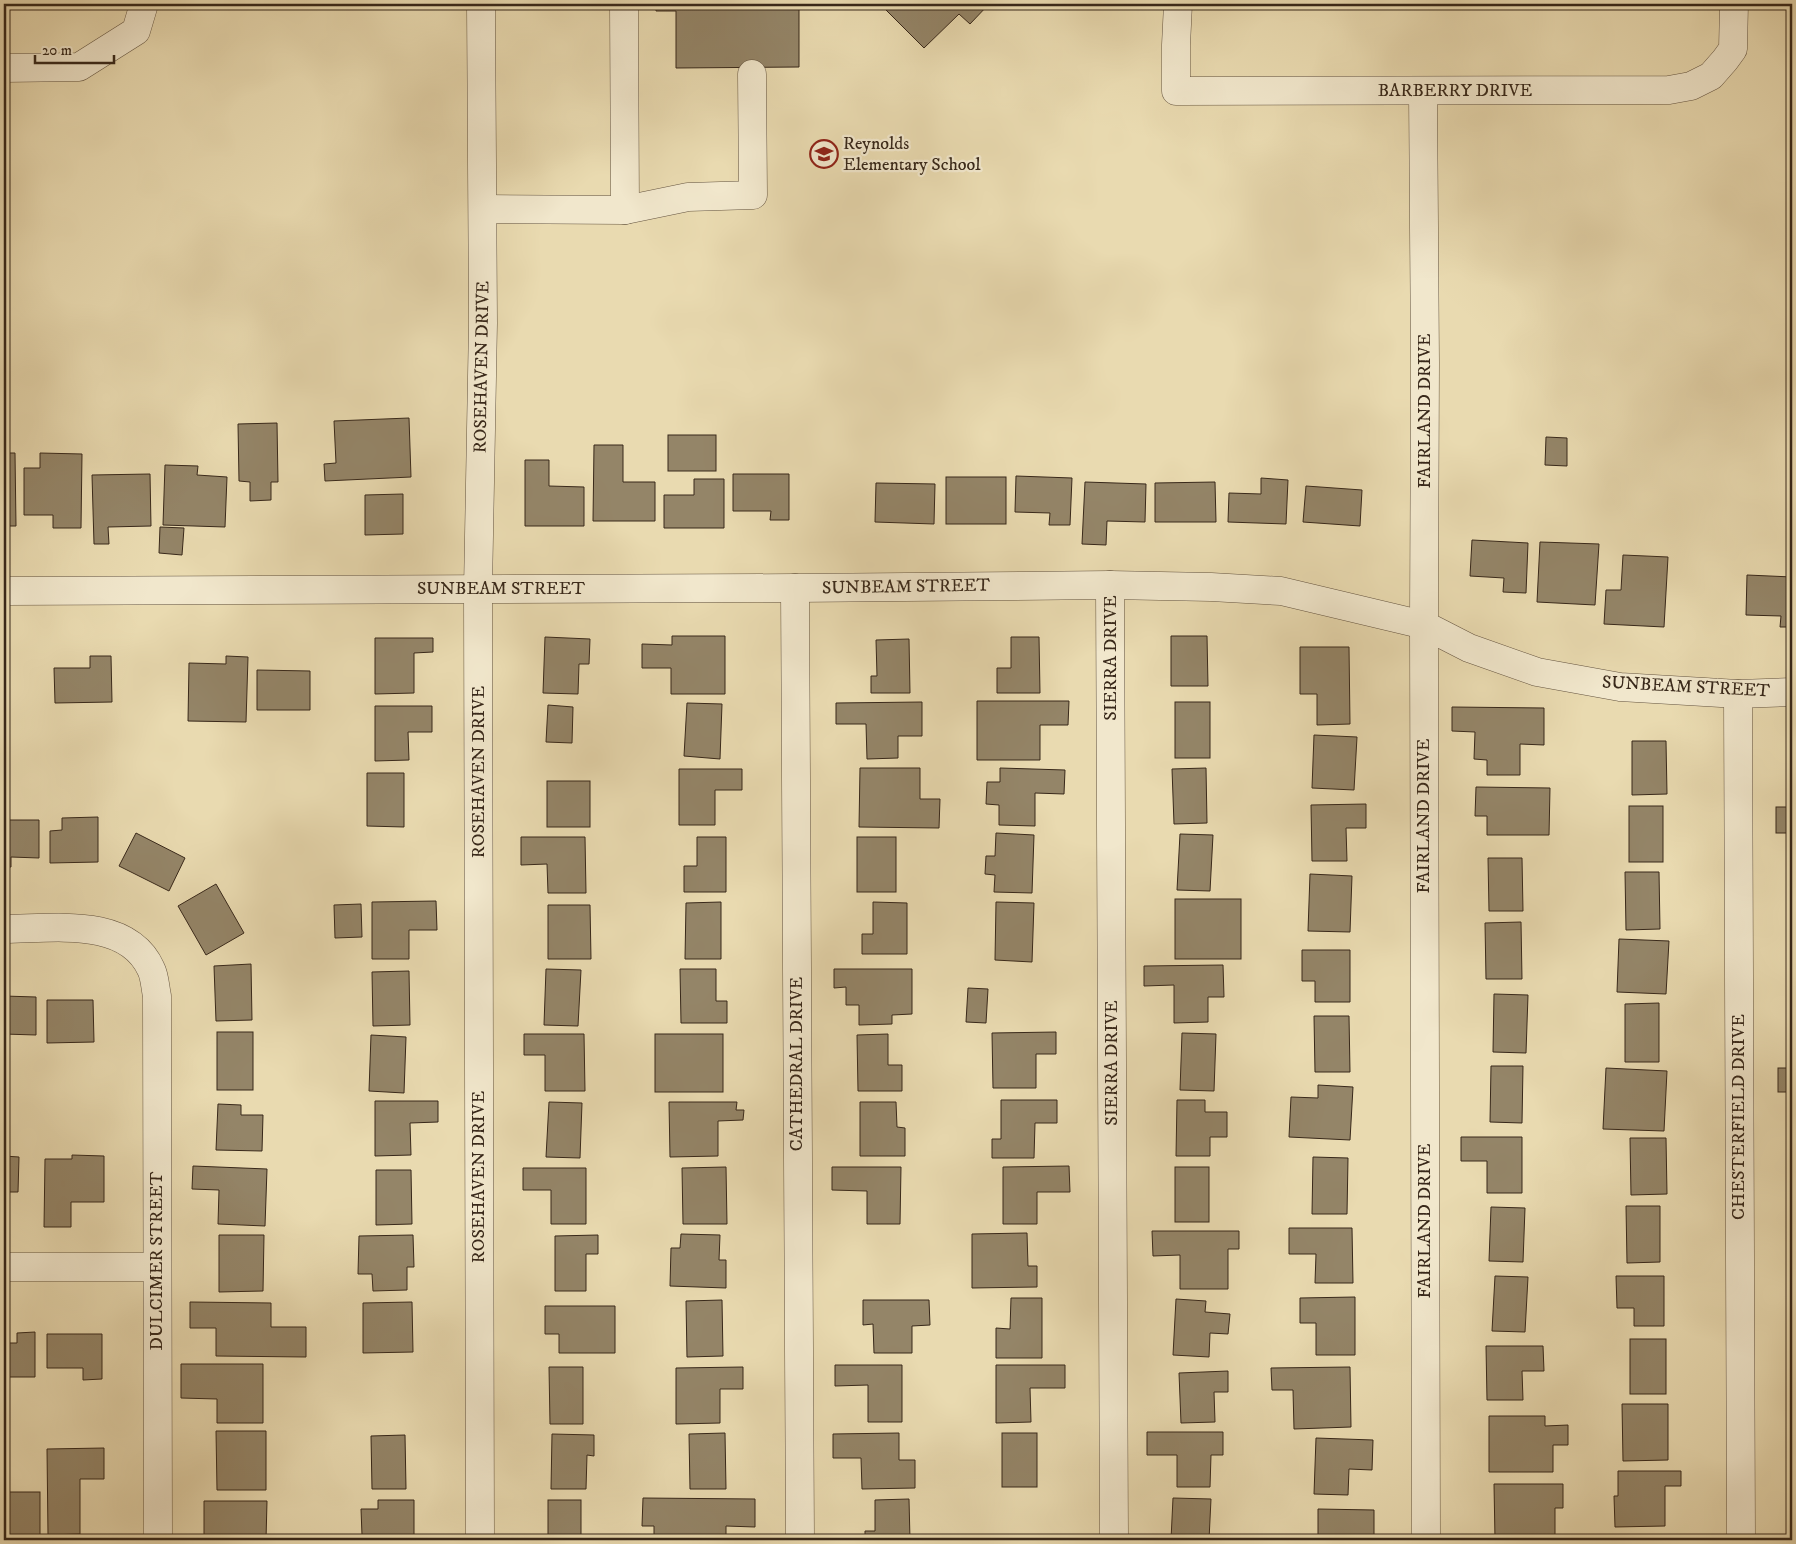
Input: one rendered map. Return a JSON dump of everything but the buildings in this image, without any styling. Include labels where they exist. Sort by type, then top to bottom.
[{"type":"street","points":[[4,68],[79,67],[136,31],[144,4]]},
{"type":"street","name":"ROSEHAVEN DRIVE","points":[[480,1540],[478,589],[483,323],[481,4]]},
{"type":"street","points":[[624,4],[625,210]]},
{"type":"street","name":"BARBERRY DRIVE","points":[[1178,4],[1176,91],[1423,92],[1669,90],[1690,86],[1711,76],[1733,49],[1734,4]]},
{"type":"street","points":[[483,209],[625,210],[688,197],[754,195],[752,74]]},
{"type":"street","name":"FAIRLAND DRIVE","points":[[1423,92],[1426,1540]]},
{"type":"street","name":"SUNBEAM STREET","points":[[4,592],[1110,585],[1211,587],[1281,591],[1424,625],[1469,648],[1537,672],[1620,687],[1738,694],[1792,692]]},
{"type":"street","name":"SIERRA DRIVE","points":[[1110,585],[1114,1540]]},
{"type":"street","name":"CATHEDRAL DRIVE","points":[[794,588],[800,1540]]},
{"type":"street","name":"CHESTERFIELD DRIVE","points":[[1738,694],[1741,1540]]},
{"type":"street","name":"DULCIMER STREET","points":[[4,929],[88,929],[114,934],[137,947],[152,970],[157,996],[158,1540]]},
{"type":"street","points":[[4,1267],[156,1267]]},
{"type":"place","name":"Reynolds Elementary School","points":[[824,154]]}]
